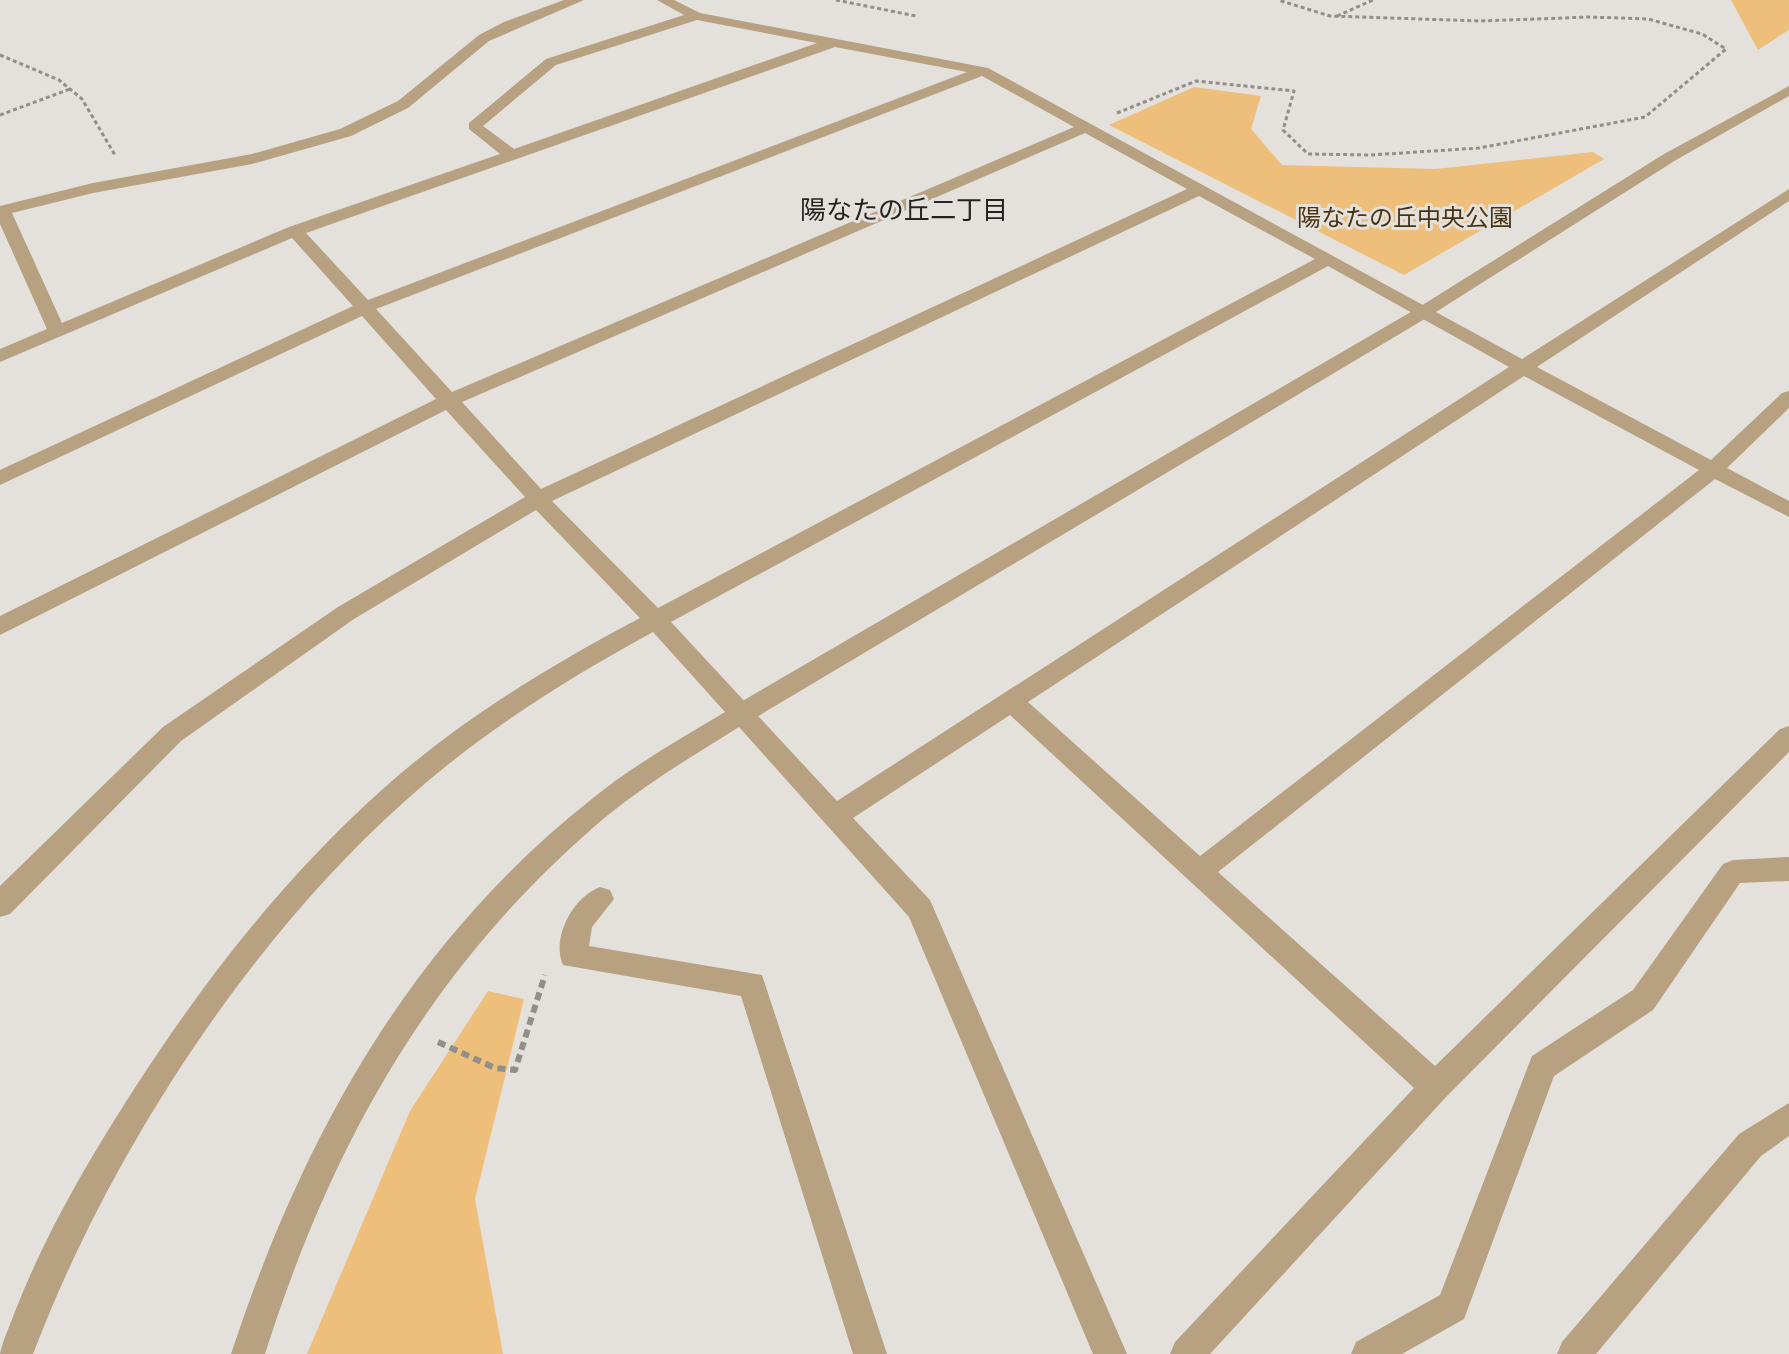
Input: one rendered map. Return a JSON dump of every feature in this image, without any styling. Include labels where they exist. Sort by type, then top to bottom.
[{"type":"street","points":[[57,331],[1,211],[126,181],[255,160],[377,119],[425,90],[473,45],[506,26],[577,0]]},
{"type":"street","points":[[664,0],[696,16],[983,71],[1422,313],[1789,510]]},
{"type":"street","points":[[513,156],[474,126],[551,62],[696,16]]},
{"type":"street","points":[[0,356],[295,231],[837,41]]},
{"type":"street","points":[[0,478],[366,307],[983,71]]},
{"type":"street","points":[[248,1354],[265,1296],[313,1182],[354,1102],[401,1024],[439,970],[490,910],[599,807],[661,763],[741,714],[1422,313],[1670,157],[1789,90]]},
{"type":"street","points":[[0,626],[450,400],[1086,127]]},
{"type":"street","points":[[0,905],[172,734],[346,613],[538,499],[1200,189]]},
{"type":"street","points":[[836,815],[1013,703],[1789,194]]},
{"type":"street","points":[[295,231],[538,499],[655,619],[920,909],[1110,1354]]},
{"type":"street","points":[[16,1354],[57,1254],[107,1161],[195,1021],[254,942],[370,817],[436,760],[507,706],[655,619],[1328,259]]},
{"type":"street","points":[[1200,871],[1713,470],[1789,397]]},
{"type":"street","points":[[1013,703],[1435,1087]]},
{"type":"street","points":[[1187,1354],[1435,1087],[1789,736]]},
{"type":"street","points":[[1368,1354],[1452,1307],[1543,1066],[1643,1000],[1733,872],[1789,869]]},
{"type":"street","points":[[600,899],[579,922],[573,956],[752,984],[870,1354]]},
{"type":"street","points":[[1574,1354],[1750,1145],[1789,1118]]},
{"type":"path","points":[[836,0],[916,16]]},
{"type":"path","points":[[1107,118],[1196,81],[1294,91],[1283,130],[1308,154],[1371,155],[1479,148],[1645,117],[1726,49],[1699,30],[1665,20],[1583,17],[1498,21],[1337,16],[1278,0]]},
{"type":"path","points":[[1337,16],[1373,0]]},
{"type":"path","points":[[0,55],[59,80],[82,99],[125,171],[126,181]]},
{"type":"path","points":[[0,115],[70,89]]},
{"type":"path","points":[[401,1024],[495,1068],[515,1070],[546,973],[573,956]]},
{"type":"green space","points":[[1731,0],[1789,0],[1789,30],[1758,50]]},
{"type":"green space","name":"陽なたの丘中央公園","points":[[1194,87],[1261,96],[1251,129],[1282,165],[1435,169],[1593,152],[1604,159],[1404,275],[1109,125]]},
{"type":"green space","points":[[488,991],[524,999],[475,1199],[503,1354],[307,1354],[410,1111]]},
{"type":"district","name":"陽なたの丘二丁目","points":[[904,210]]}]
